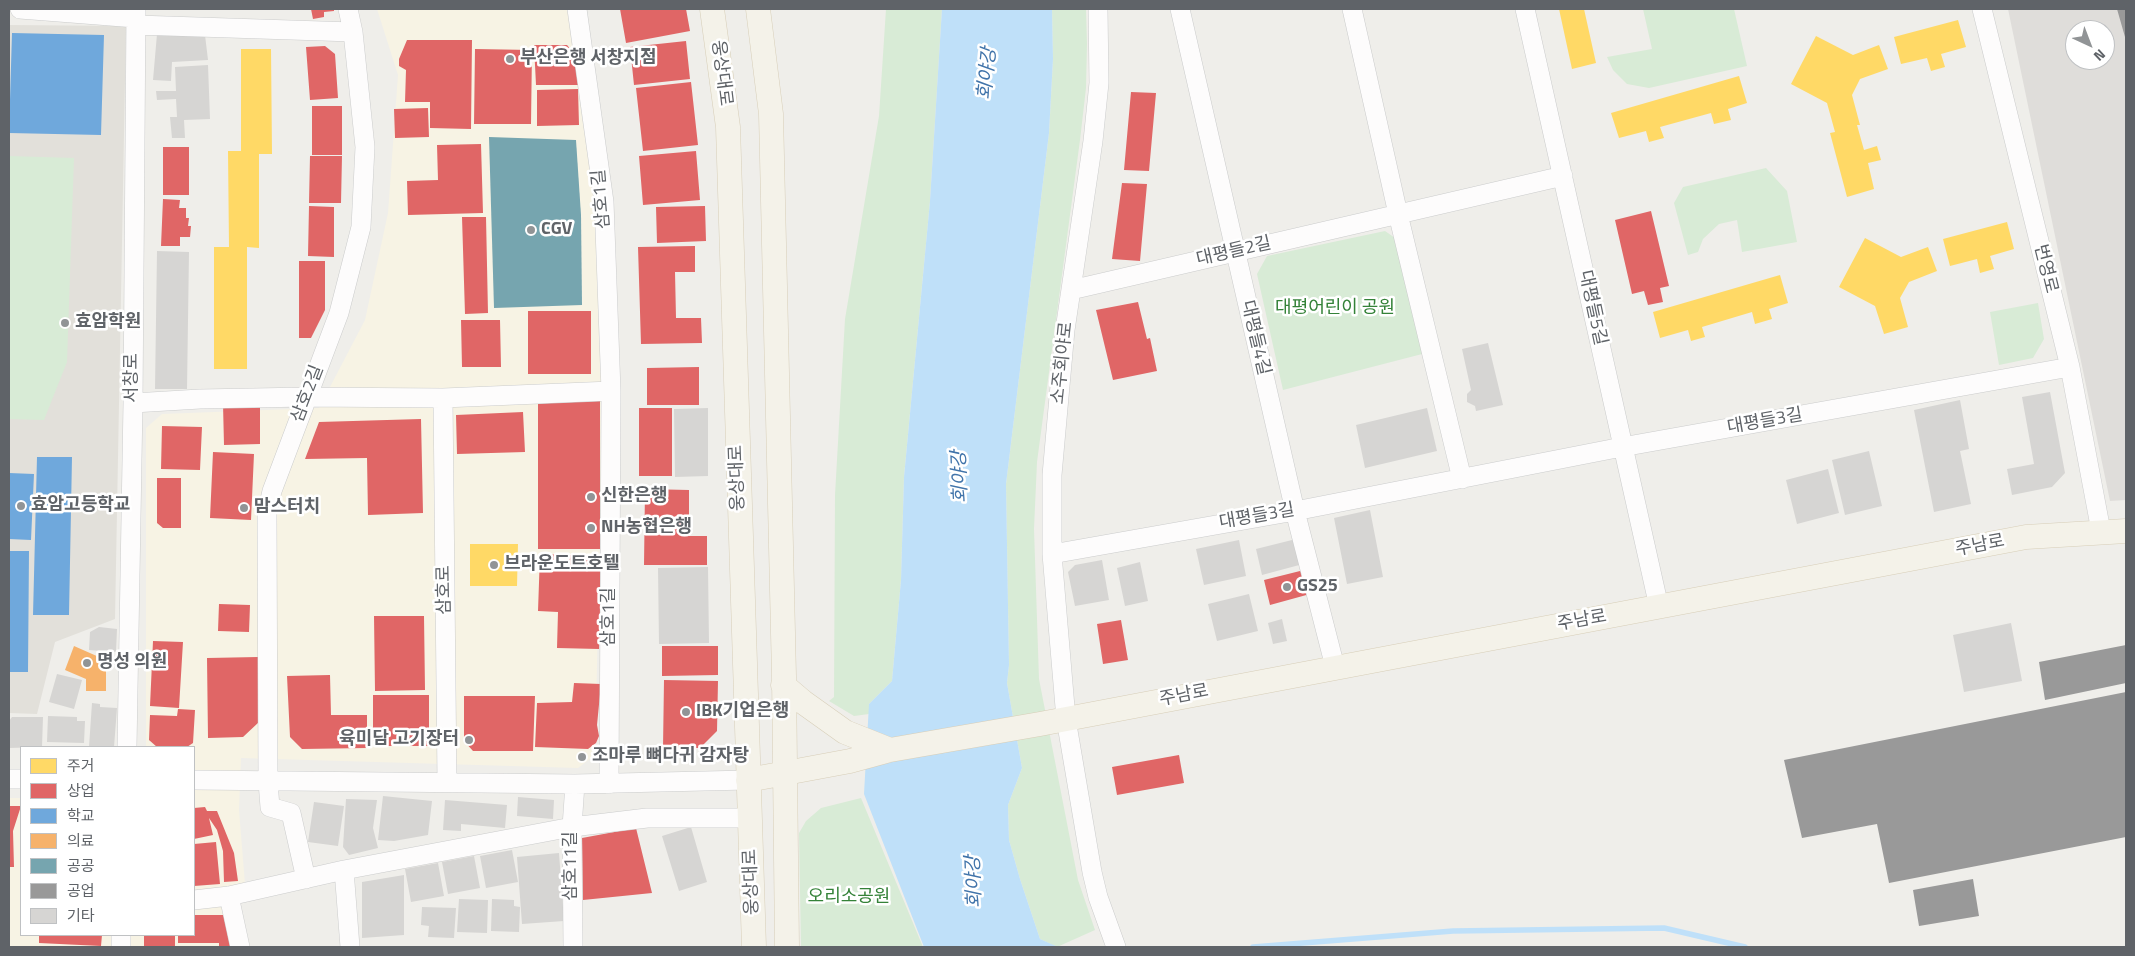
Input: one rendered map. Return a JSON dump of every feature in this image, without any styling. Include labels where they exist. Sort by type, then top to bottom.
[{"type":"main road","name":"웅상대로","points":[[712,9],[728,126],[754,947]]},
{"type":"main road","name":"웅상대로","points":[[758,9],[771,114],[787,947]]},
{"type":"main road","name":"주남로","points":[[748,780],[850,761],[890,750],[1040,724],[2026,537],[2100,531],[2126,531]]},
{"type":"main road","points":[[783,685],[803,702],[846,732],[890,750]]},
{"type":"street","points":[[20,9],[353,32]]},
{"type":"street","name":"삼호2길","points":[[306,879],[291,813],[270,807],[268,782],[267,513],[272,491],[339,313],[361,227],[365,147],[353,32],[348,9]]},
{"type":"street","name":"삼호1길","points":[[577,9],[604,202],[611,391],[610,784]]},
{"type":"street","name":"소주회야로","points":[[1098,9],[1099,83],[1094,131],[1065,330],[1052,475],[1052,554],[1066,719],[1092,872],[1116,947]]},
{"type":"street","name":"대평들4길","points":[[1180,9],[1295,511],[1334,667]]},
{"type":"street","points":[[1352,9],[1398,214],[1462,479]]},
{"type":"street","name":"대평들5길","points":[[1525,9],[1658,607]]},
{"type":"street","name":"번영로","points":[[1982,9],[2070,368],[2100,531]]},
{"type":"street","name":"서창로","points":[[127,746],[133,403],[136,17]]},
{"type":"street","name":"대평들2길","points":[[1071,290],[1563,176]]},
{"type":"street","name":"대평들3길","points":[[1052,554],[1295,511],[1622,447],[2070,368]]},
{"type":"street","points":[[133,403],[200,399],[443,398],[611,391]]},
{"type":"street","name":"삼호로","points":[[443,398],[447,782]]},
{"type":"street","points":[[195,780],[610,784],[748,780]]},
{"type":"street","name":"삼호11길","points":[[573,947],[572,827],[575,784]]},
{"type":"street","points":[[195,900],[229,896],[344,870],[572,827],[647,818],[750,818]]},
{"type":"street","points":[[344,870],[350,947]]},
{"type":"street","points":[[229,896],[240,947]]},
{"type":"shaded area","points":[[377,9],[568,9],[595,203],[603,397],[595,755],[578,768],[241,758],[239,810],[245,884],[234,912],[236,947],[9,947],[9,798],[20,798],[20,936],[195,936],[195,746],[146,746],[146,428],[162,414],[319,408],[365,320],[388,213],[398,75]]},
{"type":"shaded area","points":[[2008,9],[2126,9],[2126,500],[2110,501]]},
{"type":"shaded area","name":"효암학원","points":[[9,25],[126,26],[115,619],[55,642],[37,714],[9,713]]},
{"type":"green space","points":[[886,9],[942,9],[930,201],[904,477],[901,580],[892,681],[869,704],[869,714],[854,716],[829,701],[834,697],[835,495],[845,319],[879,116]]},
{"type":"green space","points":[[1052,9],[1086,9],[1087,44],[1086,88],[1080,140],[1037,462],[1034,529],[1039,679],[1078,880],[1095,930],[1057,947],[1040,939],[1009,840],[1008,805],[1022,768],[1007,683],[1009,665],[1006,484],[1049,133],[1053,59]]},
{"type":"green space","points":[[1643,9],[1734,9],[1747,66],[1649,88],[1627,84],[1613,70],[1607,57],[1652,49]]},
{"type":"green space","points":[[9,156],[74,158],[67,362],[44,420],[9,419]]},
{"type":"green space","points":[[1766,168],[1787,191],[1797,242],[1742,252],[1737,220],[1719,224],[1703,239],[1698,252],[1688,255],[1674,203],[1683,187]]},
{"type":"green space","name":"대평어린이 공원","points":[[1385,231],[1398,240],[1426,353],[1283,390],[1257,274],[1267,256]]},
{"type":"green space","points":[[2038,303],[2044,339],[2033,358],[1999,365],[1990,312]]},
{"type":"green space","name":"오리소공원","points":[[861,798],[923,947],[801,947],[799,833],[806,821],[821,808]]},
{"type":"water","name":"회야강","points":[[942,9],[1052,9],[1053,59],[1049,133],[1006,484],[1009,665],[1007,683],[1022,768],[1008,805],[1009,840],[1040,939],[1058,947],[924,947],[864,794],[869,704],[892,681],[901,580],[904,477],[930,201]]},
{"type":"building: 주거","points":[[1559,9],[1584,9],[1596,63],[1572,69]]},
{"type":"building: 주거","points":[[1958,20],[1966,47],[1941,54],[1945,67],[1931,71],[1927,58],[1901,64],[1894,37]]},
{"type":"building: 주거","points":[[1816,36],[1853,55],[1879,45],[1888,69],[1860,79],[1852,95],[1860,125],[1857,125],[1864,150],[1877,146],[1881,160],[1868,163],[1874,189],[1847,197],[1830,133],[1835,132],[1827,103],[1791,84]]},
{"type":"building: 주거","points":[[241,49],[271,49],[272,154],[259,154],[259,248],[247,247],[247,369],[214,369],[214,247],[229,247],[228,151],[241,151]]},
{"type":"building: 주거","points":[[1739,76],[1747,103],[1728,109],[1731,120],[1714,124],[1711,113],[1660,127],[1664,138],[1649,142],[1646,131],[1619,138],[1611,113]]},
{"type":"building: 주거","points":[[2007,222],[2014,249],[1990,256],[1994,269],[1980,273],[1977,259],[1950,266],[1943,239]]},
{"type":"building: 주거","points":[[1865,238],[1901,257],[1928,247],[1937,271],[1909,282],[1900,298],[1908,327],[1884,334],[1875,306],[1839,287]]},
{"type":"building: 주거","points":[[1780,275],[1788,303],[1769,309],[1772,319],[1755,324],[1752,312],[1702,327],[1705,337],[1691,341],[1688,330],[1660,338],[1653,312]]},
{"type":"building: 주거","name":"브라운도트호텔","points":[[470,544],[518,544],[517,586],[470,586]]},
{"type":"building: 상업","points":[[311,9],[334,9],[334,11],[324,12],[324,17],[313,19]]},
{"type":"building: 상업","points":[[620,9],[686,9],[690,31],[626,43]]},
{"type":"building: 상업","points":[[407,40],[472,40],[471,129],[430,128],[430,102],[405,102],[406,70],[399,66],[399,59]]},
{"type":"building: 상업","points":[[686,41],[690,79],[634,85],[630,47]]},
{"type":"building: 상업","points":[[534,45],[567,45],[573,52],[579,85],[536,85]]},
{"type":"building: 상업","points":[[325,46],[335,54],[338,98],[310,100],[306,47]]},
{"type":"building: 상업","points":[[475,49],[532,50],[531,124],[474,124]]},
{"type":"building: 상업","points":[[691,82],[698,145],[643,151],[636,88]]},
{"type":"building: 상업","points":[[578,89],[579,125],[537,126],[537,90]]},
{"type":"building: 상업","points":[[1131,92],[1156,93],[1149,171],[1124,170]]},
{"type":"building: 상업","points":[[312,106],[342,106],[342,155],[312,155]]},
{"type":"building: 상업","points":[[428,108],[429,137],[395,138],[394,109]]},
{"type":"building: 상업","points":[[481,144],[483,213],[408,215],[407,181],[438,180],[437,145]]},
{"type":"building: 상업","points":[[163,147],[189,147],[189,195],[163,195]]},
{"type":"building: 상업","points":[[696,151],[700,200],[643,205],[639,156]]},
{"type":"building: 상업","points":[[310,156],[342,156],[341,203],[309,203]]},
{"type":"building: 상업","points":[[1122,183],[1147,184],[1140,261],[1112,259]]},
{"type":"building: 상업","points":[[163,199],[180,200],[179,208],[186,208],[186,218],[189,218],[188,226],[191,226],[190,237],[180,237],[180,246],[161,246]]},
{"type":"building: 상업","points":[[309,206],[334,207],[334,257],[308,256]]},
{"type":"building: 상업","points":[[705,206],[706,241],[657,243],[656,207]]},
{"type":"building: 상업","points":[[1651,211],[1669,286],[1660,288],[1663,302],[1648,305],[1644,291],[1632,294],[1615,220]]},
{"type":"building: 상업","points":[[462,217],[486,217],[488,313],[465,314]]},
{"type":"building: 상업","points":[[695,246],[695,272],[675,272],[676,318],[701,318],[702,343],[641,344],[638,247]]},
{"type":"building: 상업","points":[[299,261],[325,261],[325,310],[311,338],[299,338]]},
{"type":"building: 상업","points":[[1138,302],[1147,339],[1150,338],[1157,371],[1113,380],[1096,310]]},
{"type":"building: 상업","points":[[528,311],[591,311],[591,374],[528,374]]},
{"type":"building: 상업","points":[[461,320],[500,320],[501,367],[462,367]]},
{"type":"building: 상업","points":[[699,367],[699,405],[647,405],[647,368]]},
{"type":"building: 상업","points":[[600,399],[600,549],[538,549],[538,400]]},
{"type":"building: 상업","points":[[260,403],[260,444],[224,445],[223,404]]},
{"type":"building: 상업","points":[[639,408],[672,408],[672,476],[639,476]]},
{"type":"building: 상업","points":[[523,412],[525,452],[457,454],[456,415]]},
{"type":"building: 상업","points":[[421,419],[423,513],[368,515],[367,458],[305,459],[319,422]]},
{"type":"building: 상업","points":[[162,426],[202,427],[200,470],[161,469]]},
{"type":"building: 상업","points":[[213,452],[254,454],[251,520],[210,518]]},
{"type":"building: 상업","points":[[157,478],[181,478],[181,528],[163,528],[157,523]]},
{"type":"building: 상업","points":[[645,489],[689,490],[689,536],[707,536],[707,565],[644,565]]},
{"type":"building: 상업","points":[[540,554],[603,556],[599,649],[557,648],[558,612],[538,611]]},
{"type":"building: 상업","name":"GS25","points":[[1304,570],[1310,594],[1270,605],[1264,580]]},
{"type":"building: 상업","points":[[219,604],[250,605],[249,632],[218,631]]},
{"type":"building: 상업","points":[[374,616],[424,616],[425,690],[375,691]]},
{"type":"building: 상업","points":[[1121,620],[1128,660],[1103,664],[1097,624]]},
{"type":"building: 상업","points":[[153,641],[183,642],[179,708],[150,706]]},
{"type":"building: 상업","points":[[662,646],[718,646],[718,675],[662,676]]},
{"type":"building: 상업","points":[[258,657],[259,722],[243,737],[208,738],[207,658]]},
{"type":"building: 상업","points":[[330,675],[331,715],[367,715],[367,748],[302,749],[290,737],[287,676]]},
{"type":"building: 상업","points":[[664,680],[718,681],[717,731],[700,748],[663,748]]},
{"type":"building: 상업","points":[[574,683],[601,684],[597,725],[599,736],[596,743],[588,749],[535,747],[537,703],[572,702]]},
{"type":"building: 상업","points":[[373,695],[429,695],[429,746],[373,746]]},
{"type":"building: 상업","points":[[464,696],[535,696],[533,751],[473,751],[464,741]]},
{"type":"building: 상업","points":[[178,709],[195,710],[193,743],[188,746],[156,746],[149,740],[150,715],[177,716]]},
{"type":"building: 상업","points":[[1179,755],[1184,783],[1117,795],[1112,767]]},
{"type":"building: 상업","points":[[9,806],[20,806],[13,831],[14,867],[9,867]]},
{"type":"building: 상업","points":[[205,807],[207,811],[217,811],[234,853],[238,881],[224,882],[223,851],[217,830],[209,818],[213,835],[195,839],[195,808]]},
{"type":"building: 상업","points":[[636,828],[652,893],[583,900],[582,838]]},
{"type":"building: 상업","points":[[216,842],[220,884],[195,886],[195,844]]},
{"type":"building: 상업","points":[[195,915],[232,915],[232,947],[219,947],[219,943],[178,943],[178,936],[195,936]]},
{"type":"building: 상업","points":[[39,936],[102,936],[101,946],[39,943]]},
{"type":"building: 상업","points":[[144,936],[175,936],[175,947],[144,947]]},
{"type":"building: 학교","points":[[12,33],[104,35],[101,135],[9,133]]},
{"type":"building: 학교","points":[[37,457],[72,457],[69,615],[33,615]]},
{"type":"building: 학교","name":"효암고등학교","points":[[9,473],[34,474],[31,540],[9,539]]},
{"type":"building: 학교","points":[[9,551],[29,551],[28,672],[9,672]]},
{"type":"building: 의료","name":"명성 의원","points":[[74,646],[99,657],[106,657],[106,691],[86,691],[86,679],[65,670]]},
{"type":"building: 공공","points":[[489,137],[576,140],[581,215],[582,305],[494,308]]},
{"type":"building: 공업","points":[[2117,9],[2126,9],[2126,39],[2125,37]]},
{"type":"building: 공업","points":[[2126,645],[2126,683],[2045,700],[2039,662]]},
{"type":"building: 공업","points":[[2126,692],[2126,837],[1889,883],[1877,824],[1802,838],[1784,760]]},
{"type":"building: 공업","points":[[1973,879],[1979,916],[1919,926],[1913,890]]},
{"type":"building: 기타","points":[[157,34],[205,35],[208,60],[172,62],[171,81],[153,80]]},
{"type":"building: 기타","points":[[208,65],[210,119],[184,120],[185,138],[172,138],[170,117],[177,117],[176,99],[157,100],[156,91],[176,91],[175,67]]},
{"type":"building: 기타","points":[[157,251],[189,252],[187,389],[155,389]]},
{"type":"building: 기타","points":[[1488,343],[1503,405],[1476,411],[1475,406],[1467,402],[1467,394],[1471,390],[1462,349]]},
{"type":"building: 기타","points":[[2050,392],[2065,473],[2052,487],[2012,495],[2007,469],[2034,464],[2022,397]]},
{"type":"building: 기타","points":[[1960,400],[1969,449],[1960,451],[1971,504],[1934,512],[1914,410]]},
{"type":"building: 기타","points":[[708,408],[708,476],[675,477],[674,409]]},
{"type":"building: 기타","points":[[1427,408],[1437,451],[1365,468],[1356,425]]},
{"type":"building: 기타","points":[[1869,451],[1882,506],[1845,515],[1832,460]]},
{"type":"building: 기타","points":[[1828,469],[1839,513],[1797,524],[1786,480]]},
{"type":"building: 기타","points":[[1370,510],[1383,577],[1347,584],[1334,518]]},
{"type":"building: 기타","points":[[1296,539],[1303,564],[1262,575],[1256,549]]},
{"type":"building: 기타","points":[[1239,540],[1246,576],[1204,585],[1196,549]]},
{"type":"building: 기타","points":[[1102,560],[1109,600],[1075,606],[1068,572],[1075,565]]},
{"type":"building: 기타","points":[[1140,562],[1148,601],[1125,606],[1117,568]]},
{"type":"building: 기타","points":[[708,567],[709,643],[659,644],[658,568]]},
{"type":"building: 기타","points":[[1249,594],[1258,631],[1217,641],[1208,604]]},
{"type":"building: 기타","points":[[1282,619],[1287,641],[1273,644],[1268,623]]},
{"type":"building: 기타","points":[[2011,623],[2022,681],[1964,692],[1953,635]]},
{"type":"building: 기타","points":[[99,627],[117,629],[116,652],[89,650],[90,632]]},
{"type":"building: 기타","points":[[57,674],[82,680],[74,709],[49,702]]},
{"type":"building: 기타","points":[[92,703],[100,704],[100,707],[117,708],[114,746],[89,746]]},
{"type":"building: 기타","points":[[48,716],[77,717],[77,721],[85,721],[84,743],[47,742]]},
{"type":"building: 기타","points":[[12,717],[43,717],[42,746],[9,748],[9,721]]},
{"type":"building: 기타","points":[[383,796],[432,801],[428,835],[394,841],[378,840]]},
{"type":"building: 기타","points":[[518,797],[554,800],[553,819],[517,816]]},
{"type":"building: 기타","points":[[346,799],[377,800],[373,828],[378,848],[349,855],[343,847]]},
{"type":"building: 기타","points":[[445,800],[507,805],[505,828],[461,824],[461,831],[443,830]]},
{"type":"building: 기타","points":[[314,802],[344,806],[338,846],[308,842]]},
{"type":"building: 기타","points":[[691,827],[707,882],[679,891],[662,836]]},
{"type":"building: 기타","points":[[512,850],[518,882],[486,888],[480,856]]},
{"type":"building: 기타","points":[[559,853],[564,921],[522,924],[517,857]]},
{"type":"building: 기타","points":[[474,856],[480,888],[448,894],[442,862]]},
{"type":"building: 기타","points":[[438,863],[444,896],[411,902],[405,869]]},
{"type":"building: 기타","points":[[404,875],[404,935],[362,938],[362,882]]},
{"type":"building: 기타","points":[[459,899],[488,900],[487,933],[457,932]]},
{"type":"building: 기타","points":[[492,899],[514,900],[514,906],[520,907],[519,932],[491,931]]},
{"type":"building: 기타","points":[[422,907],[456,908],[454,938],[428,937],[429,926],[421,925]]},
{"type":"waterway","points":[[1253,947],[1453,931],[1664,928],[1745,947]]},
{"type":"place","name":"부산은행 서창지점","points":[[510,59]]},
{"type":"place","name":"CGV","points":[[531,230]]},
{"type":"place","name":"효암학원","points":[[65,323]]},
{"type":"place","name":"신한은행","points":[[591,497]]},
{"type":"place","name":"효암고등학교","points":[[21,506]]},
{"type":"place","name":"맘스터치","points":[[244,508]]},
{"type":"place","name":"NH농협은행","points":[[591,528]]},
{"type":"place","name":"브라운도트호텔","points":[[494,565]]},
{"type":"place","name":"GS25","points":[[1287,587]]},
{"type":"place","name":"명성 의원","points":[[87,663]]},
{"type":"place","name":"IBK기업은행","points":[[686,712]]},
{"type":"place","name":"육미담 고기장터","points":[[469,740]]},
{"type":"place","name":"조마루 뼈다귀 감자탕","points":[[582,757]]}]
